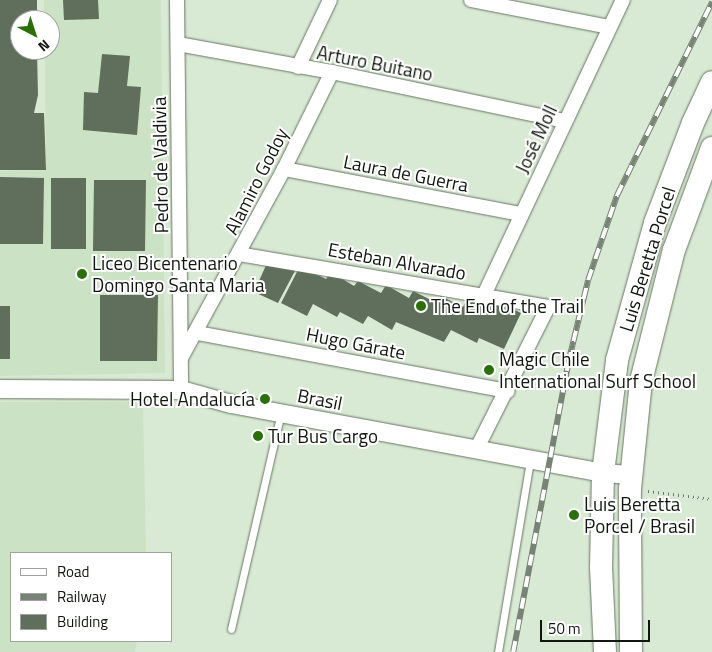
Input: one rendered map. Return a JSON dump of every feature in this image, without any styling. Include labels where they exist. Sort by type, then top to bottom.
[{"type":"main road","name":"Luis Beretta Porcel","points":[[605,652],[601,568],[603,473],[617,360],[634,293],[665,194],[712,82]]},
{"type":"main road","name":"Luis Beretta Porcel","points":[[631,652],[630,482],[641,381],[653,323],[674,250],[712,148]]},
{"type":"street","name":"Pedro de Valdivia","points":[[177,0],[181,390]]},
{"type":"street","points":[[298,66],[330,0]]},
{"type":"street","points":[[471,0],[609,27]]},
{"type":"street","name":"José Moll","points":[[484,295],[564,121],[623,0]]},
{"type":"street","name":"Arturo Buitano","points":[[178,44],[332,72],[564,121]]},
{"type":"street","name":"Alamiro Godoy","points":[[181,358],[197,333],[284,169],[332,72]]},
{"type":"street","name":"Laura de Guerra","points":[[284,169],[521,214]]},
{"type":"street","name":"Esteban Alvarado","points":[[239,254],[548,307],[508,391]]},
{"type":"street","name":"Hugo Gárate","points":[[197,333],[508,391]]},
{"type":"street","name":"Brasil","points":[[0,389],[181,390],[213,400],[603,473],[630,482]]},
{"type":"street","points":[[476,450],[508,391]]},
{"type":"lane","points":[[231,629],[281,413]]},
{"type":"lane","points":[[498,652],[531,460]]},
{"type":"path","points":[[630,482],[712,499]]},
{"type":"shaded area","name":"Liceo Bicentenario Domingo Santa Maria","points":[[44,0],[161,0],[165,373],[0,376],[0,171],[46,170],[45,60],[60,60],[60,10],[44,10]]},
{"type":"shaded area","points":[[0,402],[143,402],[146,552],[10,552],[10,642],[137,642],[135,652],[0,652]]},
{"type":"building","points":[[0,0],[37,0],[37,10],[10,10],[10,60],[37,60],[38,95],[34,113],[44,113],[46,170],[0,170]]},
{"type":"building","points":[[63,0],[98,0],[99,19],[64,20]]},
{"type":"building","points":[[102,54],[130,56],[127,86],[141,87],[137,135],[83,130],[84,92],[98,93]]},
{"type":"building","points":[[0,177],[44,178],[43,244],[0,244]]},
{"type":"building","points":[[51,178],[86,178],[86,249],[51,249]]},
{"type":"building","points":[[94,180],[146,180],[145,251],[93,251]]},
{"type":"building","points":[[267,263],[297,267],[278,303],[254,292]]},
{"type":"building","points":[[300,266],[326,279],[331,272],[354,286],[358,281],[381,293],[386,285],[409,298],[413,291],[437,303],[441,296],[463,307],[468,296],[494,308],[496,301],[521,313],[504,349],[479,338],[477,343],[451,330],[444,342],[396,322],[392,330],[368,316],[363,324],[340,312],[337,317],[313,304],[307,316],[281,303]]},
{"type":"building","points":[[100,295],[158,295],[157,361],[100,361]]},
{"type":"building","points":[[0,306],[10,306],[10,359],[0,359]]},
{"type":"railway","points":[[513,652],[568,363],[588,280],[617,195],[712,2]]},
{"type":"place","name":"Liceo Bicentenario Domingo Santa Maria","points":[[82,274]]},
{"type":"place","name":"The End of the Trail","points":[[421,306]]},
{"type":"place","name":"Magic Chile International Surf School","points":[[489,370]]},
{"type":"place","name":"Hotel Andalucía","points":[[265,399]]},
{"type":"place","name":"Tur Bus Cargo","points":[[258,436]]},
{"type":"place","name":"Luis Beretta Porcel / Brasil","points":[[574,515]]}]
